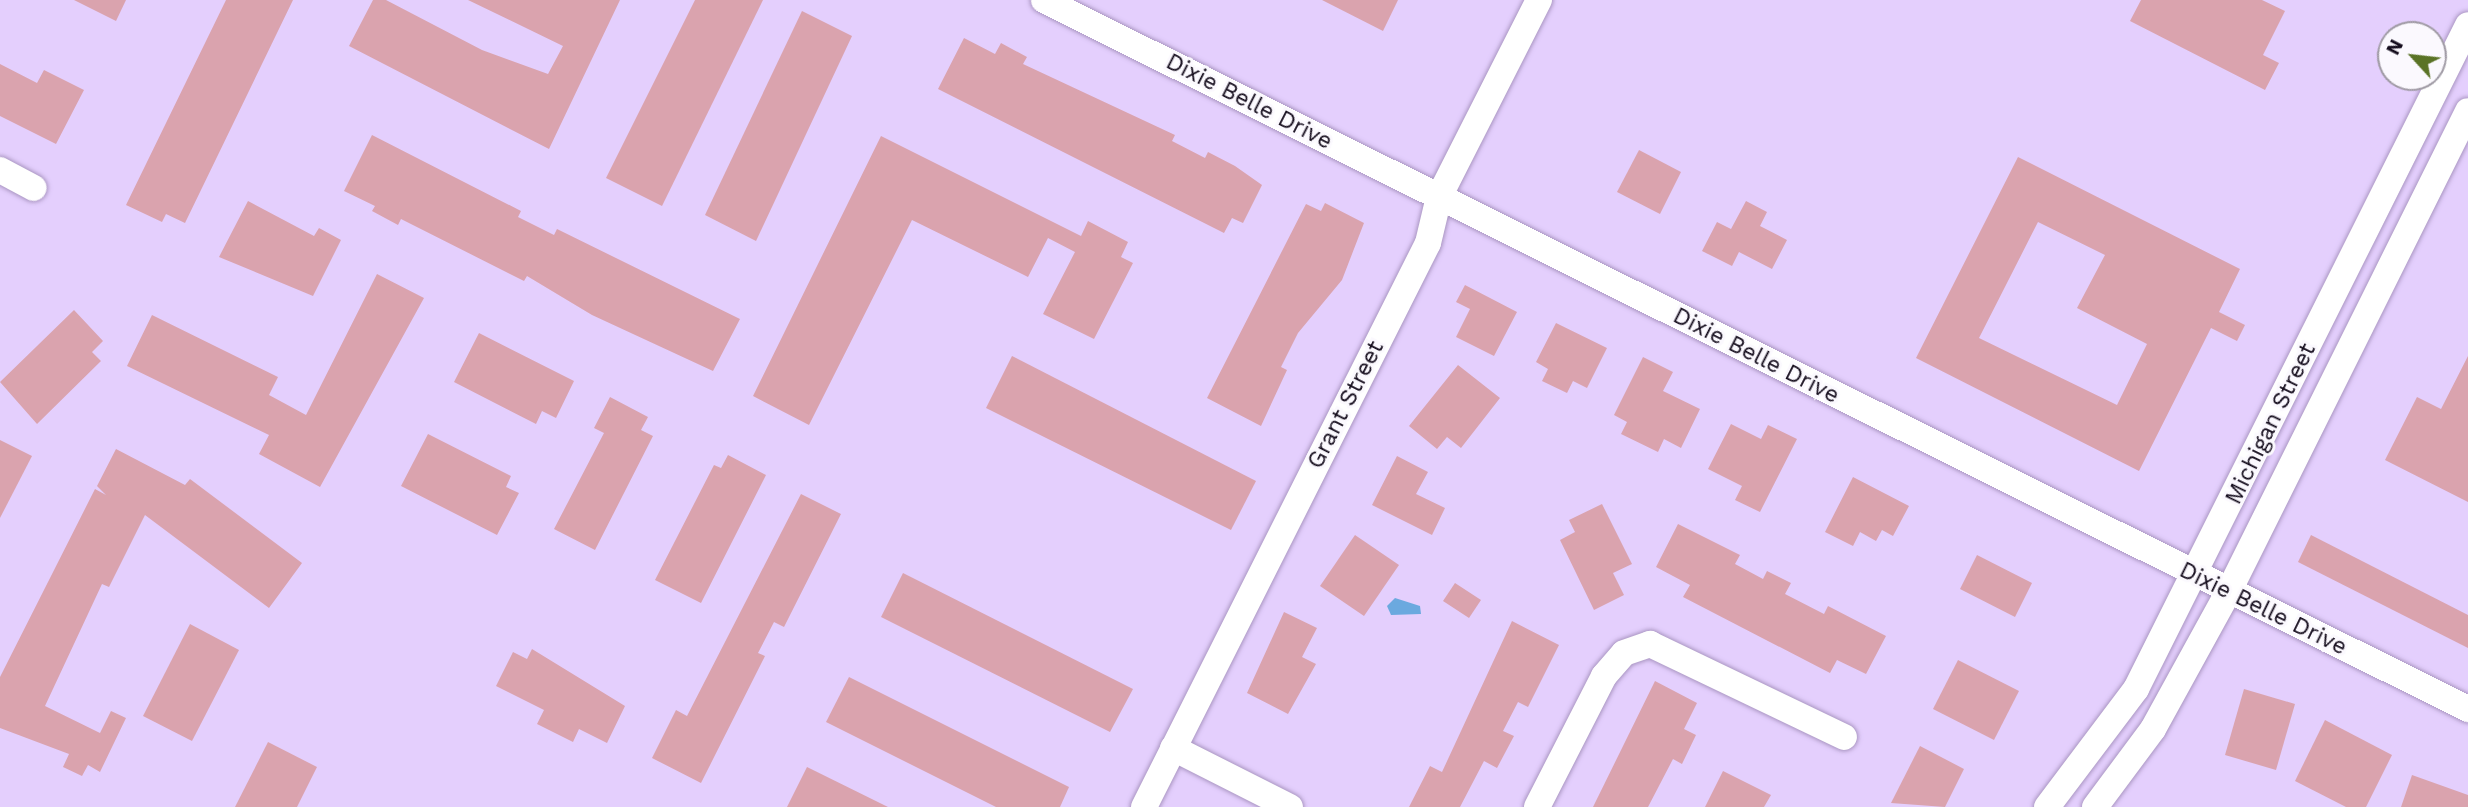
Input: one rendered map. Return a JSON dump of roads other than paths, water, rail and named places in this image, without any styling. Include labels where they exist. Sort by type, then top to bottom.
[{"type":"street","name":"Dixie Belle Drive","points":[[1044,0],[2196,576],[2468,709]]},
{"type":"street","name":"Grant Street","points":[[1144,807],[1428,243],[1438,197],[1539,0]]},
{"type":"street","name":"Michigan Street","points":[[2047,807],[2136,689],[2196,576],[2468,25]]},
{"type":"street","name":"Michigan Street","points":[[2095,807],[2153,729],[2229,591],[2468,111]]},
{"type":"street","points":[[0,170],[34,187]]},
{"type":"street","points":[[1537,807],[1604,676],[1624,653],[1650,644],[1844,737]]},
{"type":"street","points":[[1173,748],[1290,807]]},
{"type":"water","points":[[1395,598],[1420,606],[1421,614],[1391,615],[1387,606]]}]
